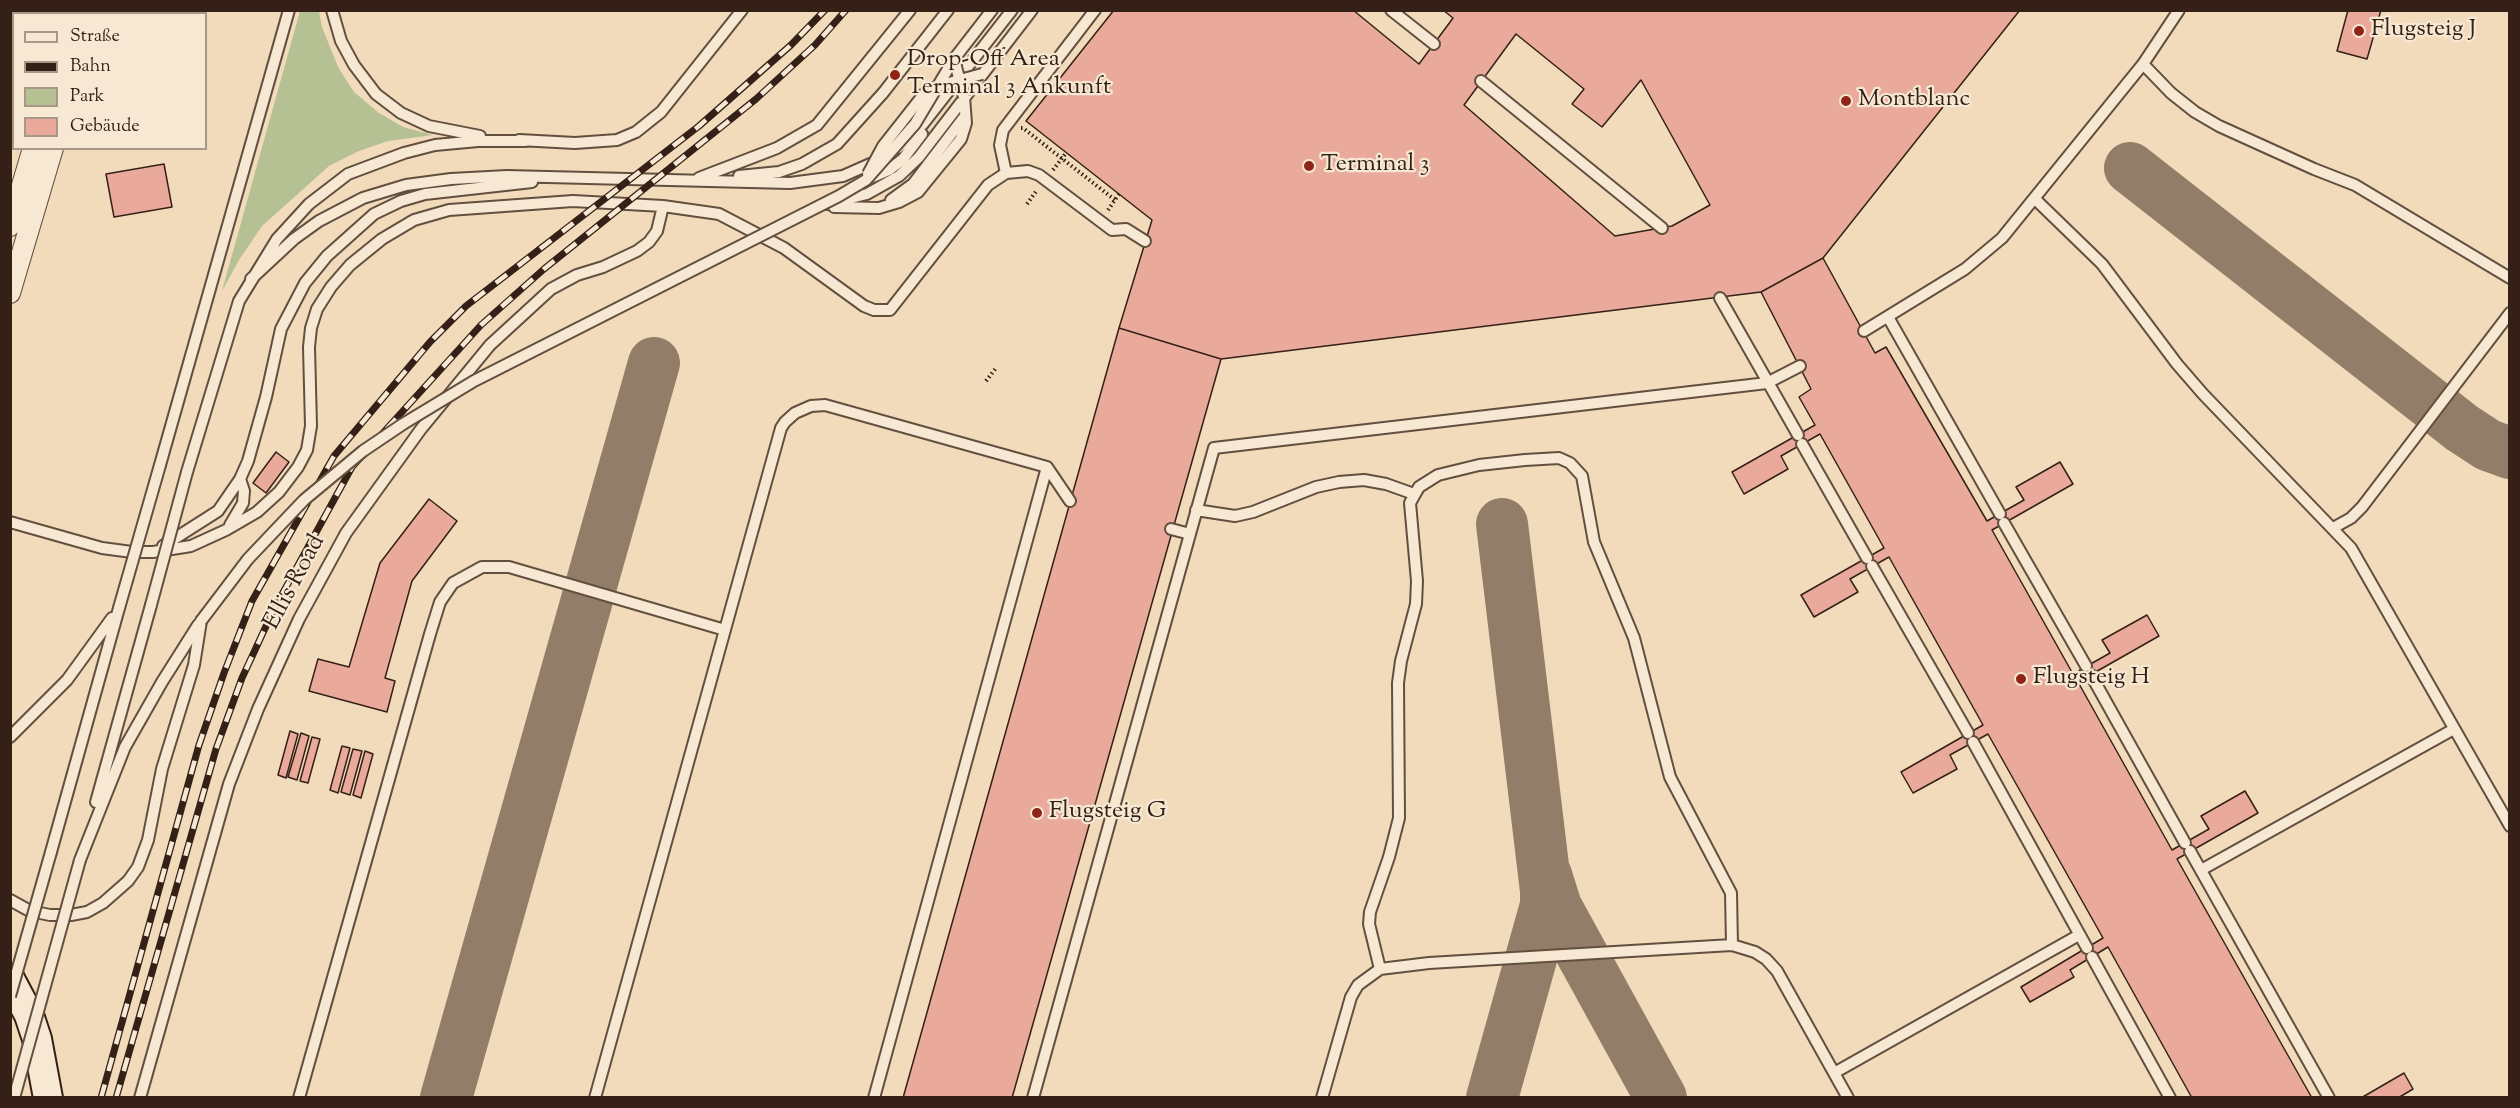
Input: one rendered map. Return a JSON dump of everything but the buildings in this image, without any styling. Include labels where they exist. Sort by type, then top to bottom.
[{"type":"street","points":[[10,226],[32,150]]},
{"type":"street","points":[[10,293],[52,150]]},
{"type":"street","points":[[10,979],[29,1015],[37,1039],[48,1098]]},
{"type":"lane","points":[[10,996],[289,10]]},
{"type":"lane","points":[[332,10],[341,41],[354,65],[376,94],[401,113],[429,126],[466,135],[526,141]]},
{"type":"lane","points":[[14,1098],[187,472],[236,312],[251,279],[277,239],[309,204],[348,174],[384,160],[435,145],[478,141],[575,143],[606,141],[617,140],[636,132],[661,112],[742,10]]},
{"type":"lane","points":[[693,180],[777,148],[817,125],[910,10]]},
{"type":"lane","points":[[693,180],[779,172],[802,164],[837,144],[883,93],[948,10]]},
{"type":"lane","points":[[938,86],[954,59],[992,10]]},
{"type":"lane","points":[[251,279],[294,239],[319,221],[363,198],[406,185],[451,179],[507,176],[790,183],[843,176],[868,166],[898,148],[923,124],[1012,10]]},
{"type":"lane","points":[[818,206],[867,194],[890,183],[909,167],[1032,10]]},
{"type":"lane","points":[[1006,173],[1000,145],[1003,130],[1095,10]]},
{"type":"lane","points":[[1391,10],[1434,44]]},
{"type":"lane","points":[[1863,331],[1982,257],[2002,238],[2143,64],[2179,10]]},
{"type":"lane","points":[[818,206],[859,208],[890,206],[918,192],[956,146],[964,130],[966,115],[954,59]]},
{"type":"lane","points":[[2143,64],[2171,93],[2203,117],[2314,169],[2355,185],[2510,278]]},
{"type":"lane","points":[[866,180],[883,146],[924,94],[938,86],[982,74]]},
{"type":"lane","points":[[867,194],[903,159],[959,81]]},
{"type":"lane","points":[[1481,81],[1662,228]]},
{"type":"lane","points":[[80,860],[125,747],[177,658],[201,621],[248,559],[304,500],[363,451],[474,381],[889,170],[903,159]]},
{"type":"lane","points":[[10,522],[102,548],[153,552],[191,546],[226,530],[257,512],[279,492],[298,467],[307,450],[311,426],[309,347],[311,328],[317,309],[331,287],[350,266],[382,239],[414,220],[449,210],[573,201],[663,206],[719,214],[784,248],[864,306],[874,310],[890,310],[988,185],[1006,173],[1028,171],[1039,175],[1112,230],[1126,229],[1145,241]]},
{"type":"lane","points":[[153,552],[218,511],[240,479],[248,461],[266,397],[281,329],[305,283],[327,256],[352,232],[383,210],[401,201],[425,194],[586,178]]},
{"type":"lane","points":[[2035,199],[2102,264],[2177,364],[2203,394],[2351,548],[2510,826]]},
{"type":"lane","name":"Ellis Road","points":[[140,1098],[229,784],[258,709],[299,619],[346,533],[421,429],[490,345],[551,289],[577,275],[603,267],[637,251],[649,242],[657,231],[663,206]]},
{"type":"lane","points":[[1720,298],[1971,738],[2170,1098]]},
{"type":"lane","points":[[2333,528],[2351,518],[2362,507],[2510,313]]},
{"type":"lane","points":[[1888,317],[2329,1098]]},
{"type":"lane","points":[[1033,1098],[1214,448],[1767,383],[1800,366]]},
{"type":"lane","points":[[595,1098],[781,428],[789,417],[802,408],[818,405],[834,407],[1047,467],[1070,501]]},
{"type":"lane","points":[[1380,969],[1369,924],[1370,912],[1392,848],[1399,818],[1398,683],[1401,661],[1416,604],[1417,581],[1410,511],[1414,494],[1419,487],[1438,475],[1479,465],[1559,458],[1578,469],[1585,487],[1591,529],[1599,557],[1634,638],[1670,777],[1731,893],[1732,945]]},
{"type":"lane","points":[[874,1098],[1047,467]]},
{"type":"lane","points":[[226,530],[237,516],[243,503],[244,491],[240,479]]},
{"type":"lane","points":[[1196,510],[1235,516],[1253,512],[1316,488],[1339,482],[1364,480],[1414,494]]},
{"type":"lane","points":[[1171,529],[1190,534]]},
{"type":"lane","points":[[299,1098],[429,634],[440,602],[453,582],[482,567],[509,567],[725,630]]},
{"type":"lane","points":[[10,737],[67,680],[96,643],[119,608]]},
{"type":"lane","points":[[10,900],[30,911],[50,915],[87,912],[116,894],[138,867],[148,840],[171,734],[189,684],[198,648],[201,621]]},
{"type":"lane","points":[[2201,870],[2454,729]]},
{"type":"lane","points":[[1834,1073],[2079,935]]},
{"type":"lane","points":[[1322,1098],[1351,997],[1358,985],[1380,969],[1429,963],[1732,945],[1755,952],[1766,959],[1777,971],[1848,1098]]},
{"type":"path","points":[[1003,130],[1023,128],[1115,200]]},
{"type":"path","points":[[986,381],[996,368]]},
{"type":"green space","points":[[300,11],[319,11],[322,27],[338,67],[354,92],[379,113],[403,127],[433,135],[388,141],[359,151],[329,166],[262,226],[222,291]]},
{"type":"taxiway","points":[[2130,168],[2462,428],[2488,445],[2510,453]]},
{"type":"taxiway","points":[[446,1098],[654,363]]},
{"type":"taxiway","points":[[1492,1098],[1546,905],[1502,524]]},
{"type":"taxiway","points":[[1546,875],[1556,907],[1661,1098]]},
{"type":"railway","points":[[101,1098],[199,745],[224,673],[252,601],[334,456],[430,342],[466,306],[699,126],[791,45],[825,10]]},
{"type":"railway","points":[[116,1098],[216,749],[242,678],[274,609],[352,467],[481,325],[544,269],[756,99],[815,45],[846,10]]},
{"type":"place","name":"Flugsteig J","points":[[2359,31]]},
{"type":"place","name":"Drop-Off Area Terminal 3 Ankunft","points":[[895,75]]},
{"type":"place","name":"Montblanc","points":[[1846,101]]},
{"type":"place","name":"Terminal 3","points":[[1309,166]]},
{"type":"place","name":"Flugsteig H","points":[[2021,679]]},
{"type":"place","name":"Flugsteig G","points":[[1037,813]]}]
